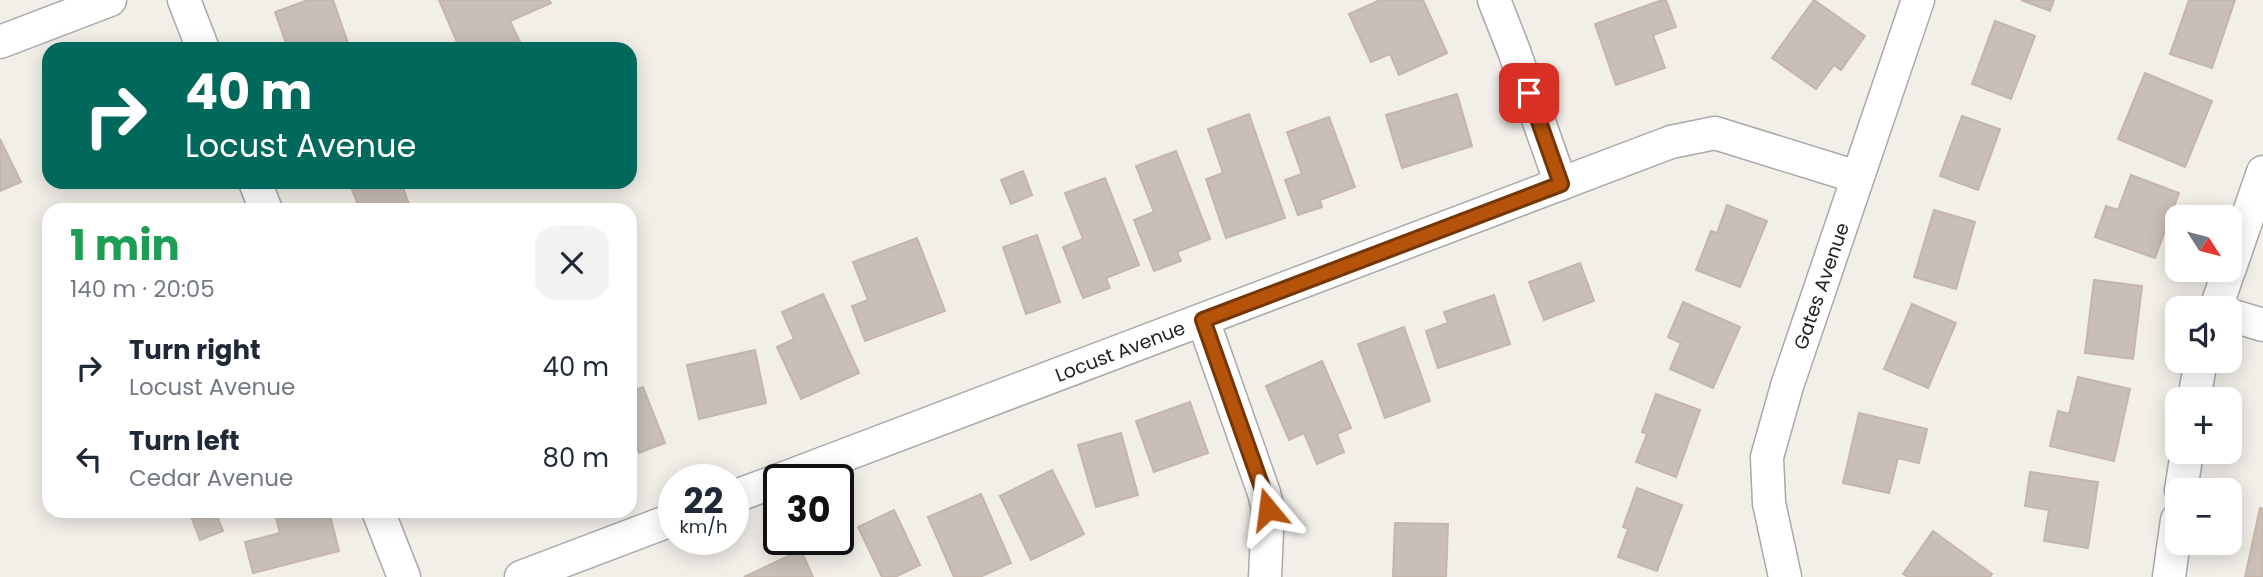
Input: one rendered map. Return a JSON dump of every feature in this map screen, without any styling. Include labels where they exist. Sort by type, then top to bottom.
[{"type":"street","points":[[0,42],[110,0]]},
{"type":"street","points":[[184,0],[201,42]]},
{"type":"street","points":[[1494,0],[1561,184]]},
{"type":"street","name":"Gates Avenue","points":[[1786,577],[1769,503],[1767,457],[1787,386],[1918,0]]},
{"type":"street","name":"Locust Avenue","points":[[821,464],[1671,142],[1716,133],[1857,177]]},
{"type":"street","points":[[2242,232],[2263,172]]},
{"type":"street","points":[[2242,319],[2263,326]]},
{"type":"street","points":[[1203,320],[1268,509],[1265,577]]},
{"type":"street","points":[[381,518],[404,577]]},
{"type":"street","points":[[521,577],[658,525]]},
{"type":"street","points":[[2169,577],[2172,555]]},
{"type":"building","points":[[308,0],[333,0],[348,42],[286,42],[275,12]]},
{"type":"building","points":[[439,0],[549,0],[551,3],[510,21],[520,42],[457,42]]},
{"type":"building","points":[[1380,0],[1423,0],[1447,53],[1399,75],[1390,54],[1371,62],[1349,14]]},
{"type":"building","points":[[1666,0],[1676,27],[1653,35],[1665,68],[1616,85],[1595,24]]},
{"type":"building","points":[[1814,0],[1865,36],[1841,70],[1834,65],[1816,89],[1772,58]]},
{"type":"building","points":[[2021,0],[2054,0],[2050,11]]},
{"type":"building","points":[[2189,0],[2235,0],[2212,68],[2170,54]]},
{"type":"building","points":[[1995,21],[2035,36],[2011,99],[1972,84]]},
{"type":"building","points":[[2145,73],[2212,101],[2185,167],[2118,139]]},
{"type":"building","points":[[1457,94],[1472,146],[1402,168],[1386,115]]},
{"type":"building","points":[[1249,114],[1285,218],[1226,238],[1206,179],[1223,173],[1208,129]]},
{"type":"building","points":[[1962,116],[2000,129],[1978,190],[1940,176]]},
{"type":"building","points":[[1329,117],[1355,187],[1320,200],[1322,207],[1298,215],[1285,180],[1302,174],[1287,132]]},
{"type":"building","points":[[0,139],[21,182],[0,191]]},
{"type":"building","points":[[1176,151],[1210,239],[1177,252],[1181,261],[1154,271],[1134,220],[1154,212],[1136,166]]},
{"type":"building","points":[[1023,171],[1032,195],[1011,204],[1001,180]]},
{"type":"building","points":[[2131,175],[2179,193],[2175,205],[2165,205],[2165,231],[2155,258],[2095,237],[2106,206],[2118,210]]},
{"type":"building","points":[[1105,178],[1139,265],[1106,278],[1110,288],[1083,298],[1063,247],[1083,239],[1065,193]]},
{"type":"building","points":[[352,189],[404,189],[408,203],[357,203]]},
{"type":"building","points":[[1727,205],[1767,221],[1740,287],[1696,270],[1711,231],[1717,233]]},
{"type":"building","points":[[1934,210],[1975,222],[1956,289],[1914,277]]},
{"type":"building","points":[[1037,235],[1060,302],[1026,314],[1003,247]]},
{"type":"building","points":[[917,238],[945,311],[865,341],[852,306],[868,300],[853,262]]},
{"type":"building","points":[[1580,263],[1594,301],[1544,320],[1529,282]]},
{"type":"building","points":[[2094,280],[2142,286],[2133,359],[2085,353]]},
{"type":"building","points":[[823,294],[859,373],[801,399],[777,347],[794,339],[782,312]]},
{"type":"building","points":[[1494,295],[1510,344],[1438,368],[1426,331],[1448,323],[1444,312]]},
{"type":"building","points":[[1683,302],[1740,327],[1713,388],[1670,369],[1681,343],[1668,337]]},
{"type":"building","points":[[1912,304],[1956,323],[1928,388],[1884,369]]},
{"type":"building","points":[[1404,327],[1430,401],[1385,418],[1358,344]]},
{"type":"building","points":[[755,350],[766,403],[699,419],[687,365]]},
{"type":"building","points":[[1322,361],[1351,428],[1337,434],[1344,452],[1317,464],[1304,433],[1289,440],[1266,386]]},
{"type":"building","points":[[2078,377],[2130,389],[2114,461],[2050,446],[2058,411],[2069,414]]},
{"type":"building","points":[[643,387],[665,443],[639,453],[637,447],[637,389]]},
{"type":"building","points":[[1656,394],[1700,410],[1676,477],[1636,462],[1647,434],[1642,432]]},
{"type":"building","points":[[1190,402],[1208,453],[1154,472],[1136,421]]},
{"type":"building","points":[[1859,413],[1927,429],[1919,463],[1898,458],[1889,493],[1843,483]]},
{"type":"building","points":[[1121,433],[1138,495],[1096,507],[1078,445]]},
{"type":"building","points":[[1052,470],[1084,534],[1031,560],[1000,496]]},
{"type":"building","points":[[2030,472],[2098,482],[2088,548],[2044,541],[2049,510],[2025,506]]},
{"type":"building","points":[[1637,488],[1682,505],[1657,571],[1618,557],[1628,529],[1623,527]]},
{"type":"building","points":[[981,494],[1011,563],[980,577],[954,577],[928,517]]},
{"type":"building","points":[[2260,508],[2263,509],[2263,577],[2245,577]]},
{"type":"building","points":[[894,510],[920,565],[895,577],[882,577],[858,527]]},
{"type":"building","points":[[192,518],[218,518],[223,531],[200,540]]},
{"type":"building","points":[[276,518],[331,518],[339,551],[253,573],[245,542],[280,533]]},
{"type":"building","points":[[1395,523],[1448,524],[1446,577],[1393,577]]},
{"type":"building","points":[[1933,531],[1992,574],[1990,577],[1908,577],[1903,574]]},
{"type":"building","points":[[790,555],[803,555],[813,577],[744,577]]},
{"type":"route","points":[[1268,509],[1203,320],[1561,184],[1529,93]]}]
